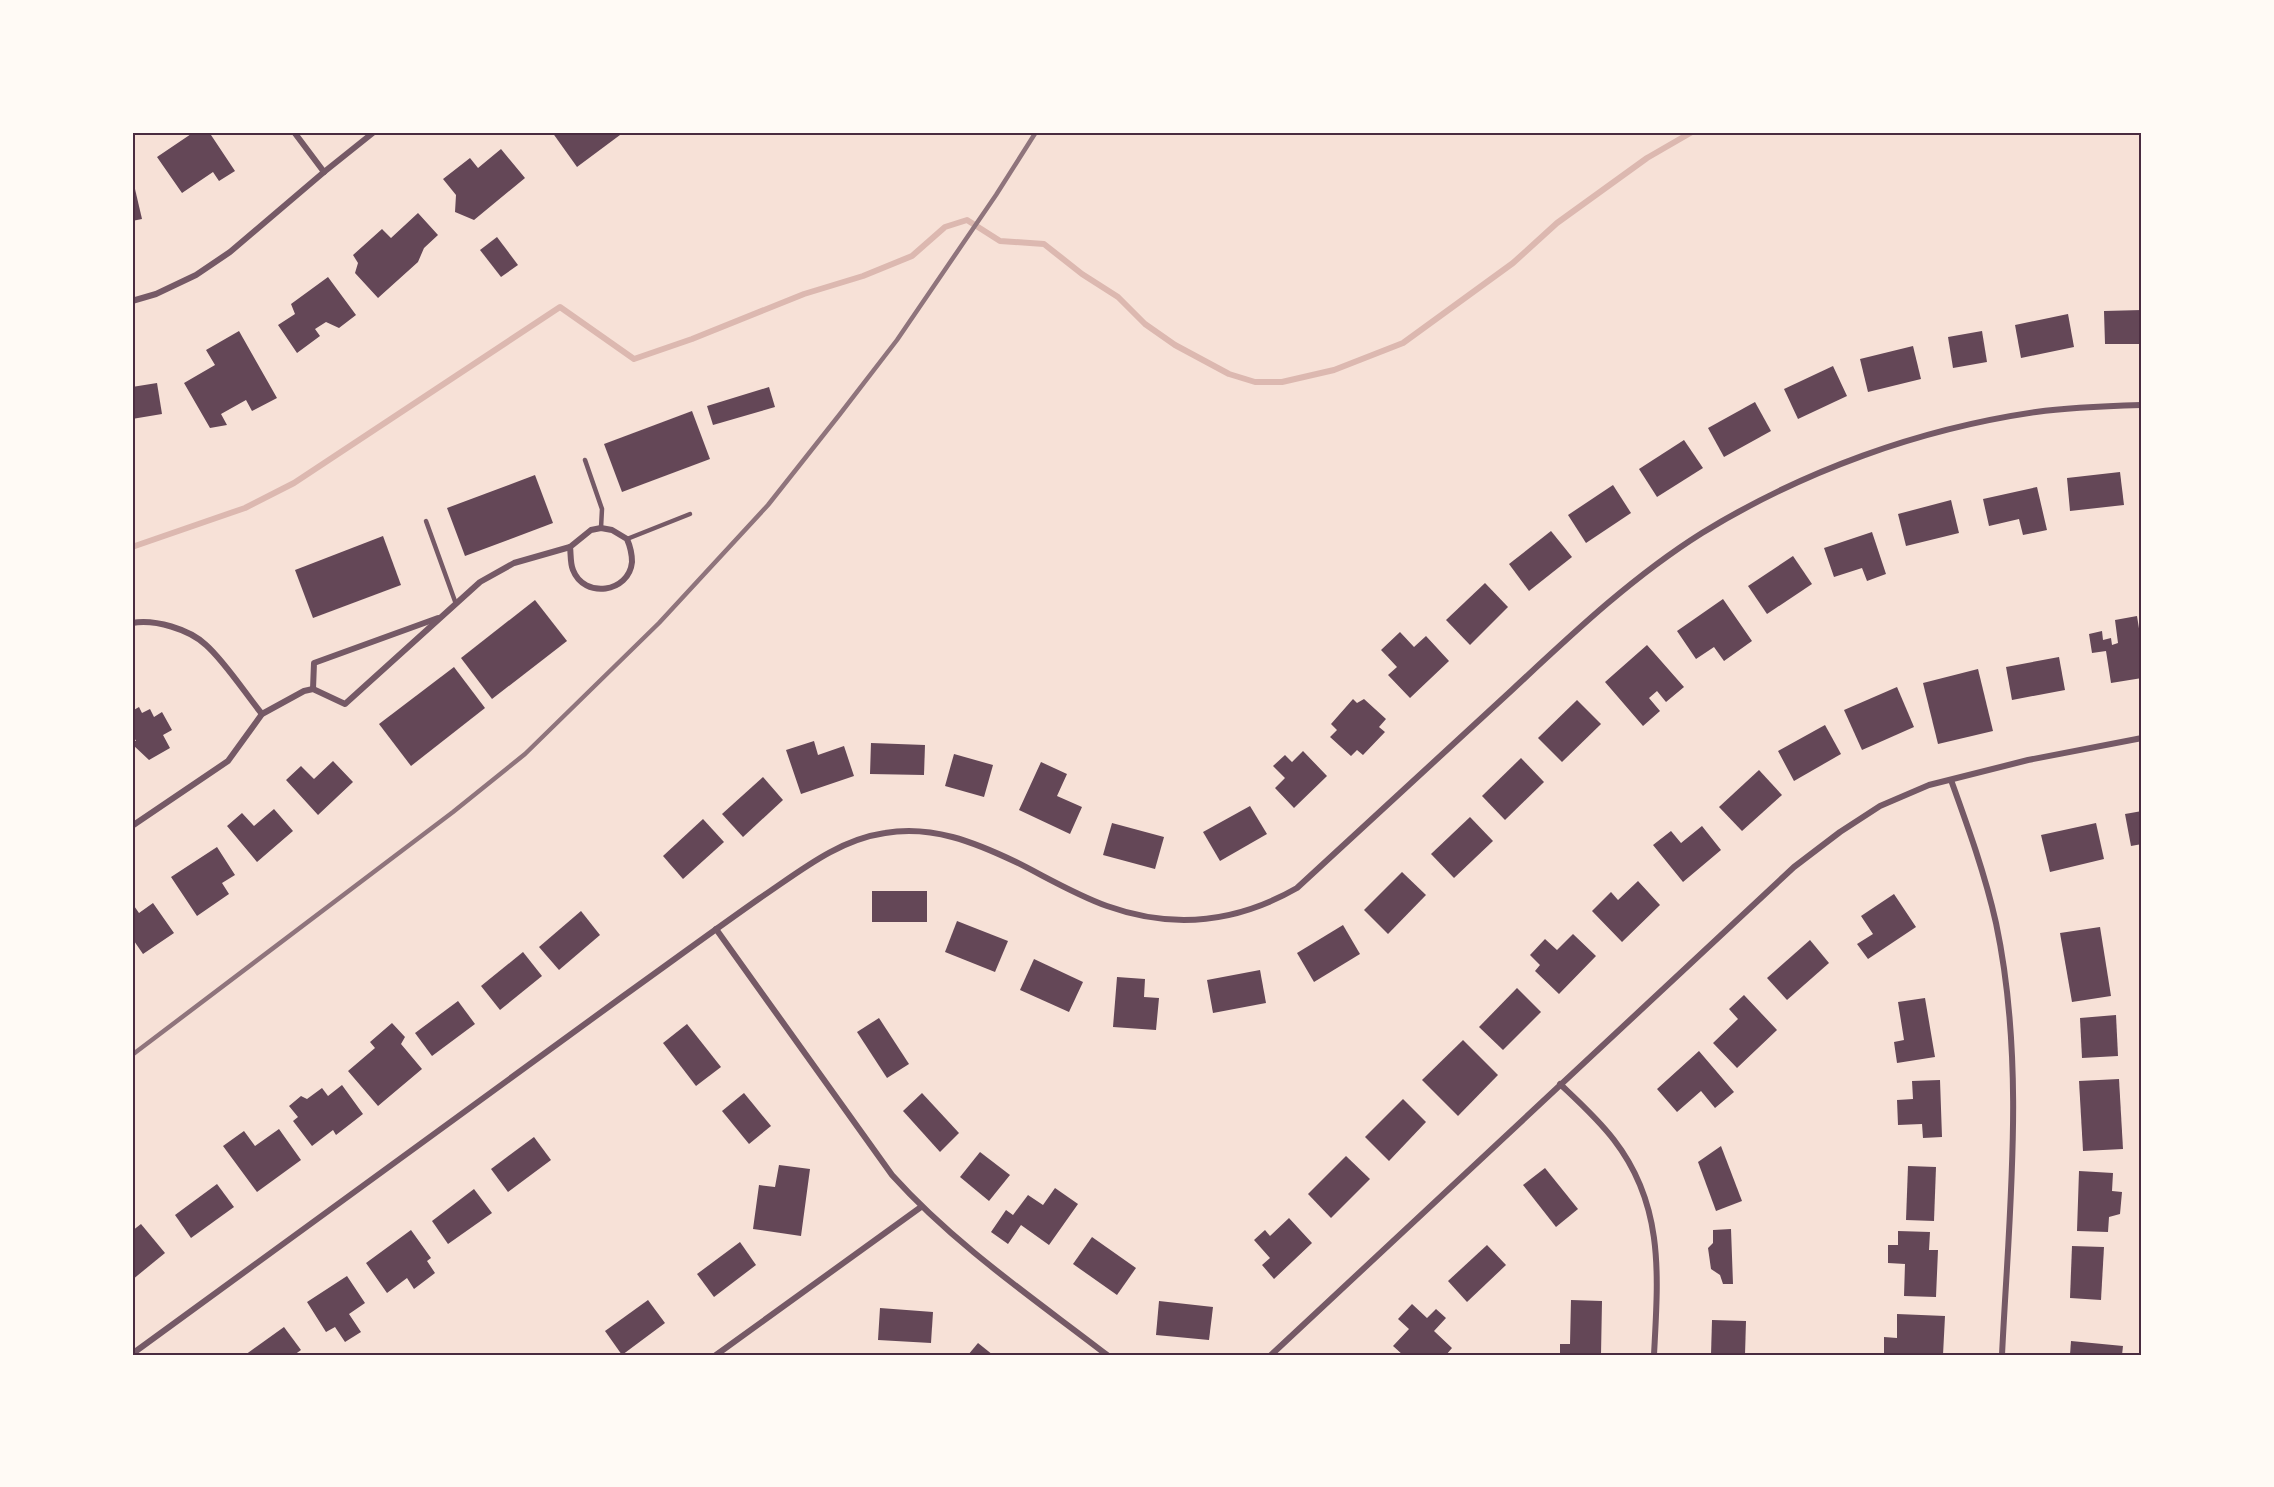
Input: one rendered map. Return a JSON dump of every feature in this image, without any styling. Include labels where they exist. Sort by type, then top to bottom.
[{"type":"street","points":[[294,132],[324,171]]},
{"type":"street","points":[[132,301],[156,294],[196,275],[230,252],[324,171],[374,132]]},
{"type":"street","points":[[132,1354],[716,929],[819,858],[844,844],[886,832],[915,830],[943,834],[970,841],[1104,905],[1160,920],[1217,919],[1272,903],[1297,888],[1598,611],[1654,566],[1722,522],[1764,498],[1829,468],[1897,444],[1966,425],[2037,412],[2094,406],[2142,405]]},
{"type":"street","points":[[313,688],[345,704],[480,582],[514,564],[570,546],[591,530],[602,528],[612,530],[627,539],[632,564],[622,581],[605,590],[586,586],[579,580],[571,562],[570,546]]},
{"type":"street","points":[[313,688],[314,663],[442,617]]},
{"type":"street","points":[[132,623],[156,623],[174,628],[206,644],[262,714]]},
{"type":"street","points":[[132,826],[228,761],[262,714],[313,688]]},
{"type":"street","points":[[1271,1355],[1794,867],[1840,832],[1880,806],[1929,786],[2028,760],[2142,738]]},
{"type":"street","points":[[1951,780],[1983,870],[1996,926],[2007,996],[2012,1068],[2012,1140],[2001,1355]]},
{"type":"street","points":[[716,929],[892,1175],[921,1207],[951,1235],[1107,1355]]},
{"type":"street","points":[[1560,1084],[1598,1120],[1615,1142],[1631,1166],[1643,1192],[1652,1219],[1657,1247],[1658,1276],[1654,1355]]},
{"type":"street","points":[[716,1355],[921,1207]]},
{"type":"lane","points":[[585,460],[602,509],[602,528]]},
{"type":"lane","points":[[627,539],[690,514]]},
{"type":"lane","points":[[426,521],[456,604]]},
{"type":"building","points":[[194,132],[209,132],[235,171],[219,181],[213,172],[182,193],[157,157]]},
{"type":"building","points":[[552,132],[624,132],[577,167]]},
{"type":"building","points":[[501,149],[525,178],[474,220],[455,212],[456,195],[443,179],[470,158],[478,168]]},
{"type":"building","points":[[132,189],[135,189],[142,219],[132,221]]},
{"type":"building","points":[[418,213],[438,235],[424,248],[418,262],[378,298],[355,273],[358,263],[353,255],[382,229],[391,238]]},
{"type":"building","points":[[497,237],[518,265],[501,277],[480,250]]},
{"type":"building","points":[[328,277],[356,315],[339,328],[326,322],[315,329],[320,336],[297,353],[278,325],[295,314],[291,304]]},
{"type":"building","points":[[2142,310],[2142,344],[2105,344],[2104,311]]},
{"type":"building","points":[[2068,314],[2074,347],[2021,358],[2015,325]]},
{"type":"building","points":[[239,331],[277,398],[252,411],[246,400],[221,414],[227,425],[210,428],[184,383],[215,365],[206,350]]},
{"type":"building","points":[[1982,331],[1987,362],[1953,368],[1948,337]]},
{"type":"building","points":[[1913,346],[1921,379],[1868,392],[1860,359]]},
{"type":"building","points":[[1833,366],[1847,396],[1798,419],[1784,389]]},
{"type":"building","points":[[157,383],[162,414],[132,419],[132,387]]},
{"type":"building","points":[[769,387],[775,407],[713,425],[707,406]]},
{"type":"building","points":[[1755,402],[1771,431],[1724,457],[1708,428]]},
{"type":"building","points":[[692,411],[710,459],[622,492],[604,444]]},
{"type":"building","points":[[1684,440],[1703,468],[1657,497],[1639,469]]},
{"type":"building","points":[[2120,472],[2124,505],[2070,511],[2067,478]]},
{"type":"building","points":[[535,475],[553,523],[465,556],[447,508]]},
{"type":"building","points":[[1613,485],[1631,513],[1586,543],[1568,515]]},
{"type":"building","points":[[2037,487],[2047,530],[2023,535],[2019,519],[1989,526],[1983,499]]},
{"type":"building","points":[[1951,500],[1959,533],[1906,546],[1898,514]]},
{"type":"building","points":[[1551,531],[1572,557],[1529,591],[1509,564]]},
{"type":"building","points":[[1872,532],[1886,574],[1867,581],[1862,568],[1834,577],[1824,548]]},
{"type":"building","points":[[383,536],[401,585],[313,618],[295,570]]},
{"type":"building","points":[[1793,556],[1812,584],[1767,614],[1748,586]]},
{"type":"building","points":[[1485,583],[1508,607],[1470,645],[1446,620]]},
{"type":"building","points":[[1723,599],[1752,641],[1724,661],[1714,647],[1696,659],[1677,631]]},
{"type":"building","points":[[535,600],[567,641],[492,699],[461,658]]},
{"type":"building","points":[[2137,616],[2142,647],[2142,678],[2111,683],[2106,651],[2092,653],[2089,634],[2102,631],[2103,640],[2111,638],[2112,645],[2118,643],[2115,620]]},
{"type":"building","points":[[1400,632],[1414,647],[1426,636],[1449,661],[1410,698],[1388,675],[1397,667],[1381,650]]},
{"type":"building","points":[[1647,645],[1684,687],[1666,702],[1657,691],[1649,698],[1660,711],[1643,726],[1605,682]]},
{"type":"building","points":[[2059,657],[2065,690],[2012,700],[2006,667]]},
{"type":"building","points":[[454,667],[485,708],[411,766],[379,724]]},
{"type":"building","points":[[1978,669],[1993,731],[1938,744],[1923,683]]},
{"type":"building","points":[[1897,687],[1914,727],[1862,750],[1844,710]]},
{"type":"building","points":[[1353,699],[1357,703],[1364,699],[1386,719],[1379,727],[1385,732],[1363,755],[1357,750],[1351,756],[1330,737],[1337,730],[1331,724]]},
{"type":"building","points":[[1577,700],[1601,724],[1562,762],[1538,738]]},
{"type":"building","points":[[139,707],[142,713],[150,709],[154,717],[162,712],[172,730],[163,735],[170,748],[149,760],[132,744],[132,741],[136,741],[132,734],[132,711]]},
{"type":"building","points":[[1825,725],[1841,754],[1794,781],[1778,751]]},
{"type":"building","points":[[814,741],[818,755],[844,746],[854,776],[801,794],[786,750]]},
{"type":"building","points":[[871,743],[925,745],[924,775],[870,774]]},
{"type":"building","points":[[1303,751],[1327,776],[1294,808],[1275,788],[1285,778],[1273,766],[1285,755],[1292,762]]},
{"type":"building","points":[[954,754],[993,765],[984,797],[945,786]]},
{"type":"building","points":[[1521,758],[1544,782],[1505,820],[1482,796]]},
{"type":"building","points":[[333,761],[353,782],[318,815],[286,780],[301,766],[314,779]]},
{"type":"building","points":[[1041,762],[1067,774],[1057,796],[1082,807],[1070,834],[1019,810]]},
{"type":"building","points":[[1759,770],[1782,795],[1742,831],[1719,807]]},
{"type":"building","points":[[763,777],[783,800],[743,837],[722,814]]},
{"type":"building","points":[[1250,806],[1267,834],[1220,861],[1203,832]]},
{"type":"building","points":[[274,809],[293,831],[257,862],[227,826],[242,813],[254,826]]},
{"type":"building","points":[[2142,811],[2142,844],[2131,846],[2125,814]]},
{"type":"building","points":[[1470,817],[1493,841],[1454,878],[1431,854]]},
{"type":"building","points":[[703,819],[724,842],[683,879],[663,856]]},
{"type":"building","points":[[1112,823],[1164,837],[1155,869],[1103,855]]},
{"type":"building","points":[[2096,823],[2104,859],[2050,872],[2041,835]]},
{"type":"building","points":[[1702,826],[1721,850],[1683,882],[1653,845],[1671,831],[1681,843]]},
{"type":"building","points":[[217,847],[235,875],[222,883],[229,894],[197,916],[171,877]]},
{"type":"building","points":[[1402,872],[1426,895],[1388,934],[1364,910]]},
{"type":"building","points":[[1638,881],[1660,905],[1622,942],[1592,911],[1611,892],[1618,900]]},
{"type":"building","points":[[872,891],[927,891],[927,922],[872,922]]},
{"type":"building","points":[[1894,894],[1916,927],[1868,959],[1857,944],[1873,934],[1861,916]]},
{"type":"building","points":[[132,903],[139,913],[153,903],[174,933],[143,954],[132,938]]},
{"type":"building","points":[[581,911],[600,935],[559,970],[539,947]]},
{"type":"building","points":[[957,921],[1008,941],[995,972],[945,952]]},
{"type":"building","points":[[1343,925],[1360,954],[1314,982],[1297,953]]},
{"type":"building","points":[[2100,927],[2111,996],[2072,1002],[2060,933]]},
{"type":"building","points":[[1573,934],[1596,956],[1559,994],[1535,971],[1540,965],[1530,955],[1545,939],[1557,950]]},
{"type":"building","points":[[1810,940],[1829,963],[1787,1000],[1767,978]]},
{"type":"building","points":[[523,952],[542,976],[500,1010],[481,986]]},
{"type":"building","points":[[1034,959],[1083,982],[1069,1012],[1020,990]]},
{"type":"building","points":[[1260,970],[1266,1003],[1213,1013],[1207,980]]},
{"type":"building","points":[[1117,977],[1145,979],[1144,997],[1159,998],[1156,1030],[1113,1027]]},
{"type":"building","points":[[1517,988],[1541,1012],[1503,1050],[1479,1027]]},
{"type":"building","points":[[1744,995],[1777,1030],[1737,1068],[1713,1043],[1738,1019],[1729,1009]]},
{"type":"building","points":[[1925,998],[1935,1057],[1897,1063],[1894,1042],[1904,1040],[1898,1002]]},
{"type":"building","points":[[458,1001],[475,1024],[432,1056],[415,1033]]},
{"type":"building","points":[[2116,1015],[2118,1056],[2082,1058],[2080,1018]]},
{"type":"building","points":[[879,1018],[909,1064],[887,1078],[857,1032]]},
{"type":"building","points":[[392,1023],[405,1037],[401,1044],[422,1069],[378,1106],[348,1071],[375,1048],[370,1042]]},
{"type":"building","points":[[687,1024],[721,1067],[696,1086],[663,1043]]},
{"type":"building","points":[[1463,1040],[1498,1075],[1458,1116],[1422,1080]]},
{"type":"building","points":[[1699,1051],[1734,1092],[1715,1108],[1701,1091],[1677,1112],[1657,1089]]},
{"type":"building","points":[[2119,1079],[2123,1149],[2083,1151],[2079,1081]]},
{"type":"building","points":[[1940,1080],[1942,1137],[1923,1138],[1922,1124],[1898,1125],[1897,1100],[1913,1099],[1912,1081]]},
{"type":"building","points":[[342,1085],[363,1114],[336,1135],[333,1130],[312,1146],[293,1121],[298,1117],[289,1106],[301,1096],[307,1099],[322,1088],[328,1096]]},
{"type":"building","points":[[744,1093],[771,1126],[749,1144],[722,1111]]},
{"type":"building","points":[[922,1093],[959,1133],[940,1152],[903,1111]]},
{"type":"building","points":[[1403,1099],[1426,1122],[1389,1161],[1365,1137]]},
{"type":"building","points":[[279,1129],[301,1160],[257,1192],[223,1146],[244,1131],[255,1146]]},
{"type":"building","points":[[534,1137],[551,1160],[508,1192],[491,1169]]},
{"type":"building","points":[[1721,1146],[1742,1201],[1716,1211],[1698,1162]]},
{"type":"building","points":[[980,1152],[1010,1175],[989,1201],[960,1177]]},
{"type":"building","points":[[1346,1156],[1370,1179],[1331,1218],[1308,1194]]},
{"type":"building","points":[[779,1165],[810,1169],[801,1236],[753,1229],[759,1185],[775,1187]]},
{"type":"building","points":[[1908,1166],[1936,1167],[1934,1221],[1906,1220]]},
{"type":"building","points":[[1545,1168],[1578,1209],[1556,1227],[1523,1185]]},
{"type":"building","points":[[2079,1171],[2113,1173],[2112,1191],[2122,1192],[2120,1214],[2109,1217],[2108,1232],[2077,1231]]},
{"type":"building","points":[[217,1184],[234,1207],[191,1238],[175,1215]]},
{"type":"building","points":[[1055,1188],[1078,1204],[1049,1245],[1021,1225],[1008,1244],[991,1232],[1006,1210],[1013,1215],[1028,1195],[1043,1205]]},
{"type":"building","points":[[474,1189],[492,1213],[448,1244],[432,1221]]},
{"type":"building","points":[[1289,1218],[1312,1243],[1274,1279],[1262,1265],[1270,1258],[1254,1240],[1265,1230],[1270,1236]]},
{"type":"building","points":[[141,1224],[165,1253],[132,1280],[132,1231]]},
{"type":"building","points":[[1731,1229],[1733,1284],[1723,1284],[1720,1275],[1711,1269],[1708,1248],[1713,1243],[1713,1230]]},
{"type":"building","points":[[411,1230],[431,1258],[427,1261],[435,1273],[414,1289],[407,1278],[387,1293],[366,1263]]},
{"type":"building","points":[[1898,1231],[1930,1232],[1929,1250],[1938,1250],[1936,1297],[1904,1296],[1905,1264],[1888,1263],[1888,1245],[1898,1245]]},
{"type":"building","points":[[1092,1237],[1136,1268],[1117,1295],[1073,1264]]},
{"type":"building","points":[[740,1242],[756,1265],[714,1297],[697,1274]]},
{"type":"building","points":[[1487,1245],[1506,1265],[1467,1302],[1448,1281]]},
{"type":"building","points":[[2072,1246],[2104,1247],[2101,1300],[2070,1298]]},
{"type":"building","points":[[347,1276],[365,1303],[349,1314],[361,1332],[345,1342],[335,1327],[326,1332],[307,1302]]},
{"type":"building","points":[[648,1300],[665,1323],[622,1355],[605,1331]]},
{"type":"building","points":[[1571,1300],[1602,1301],[1601,1355],[1560,1355],[1560,1344],[1570,1344]]},
{"type":"building","points":[[1159,1301],[1213,1307],[1209,1340],[1156,1335]]},
{"type":"building","points":[[1412,1304],[1427,1318],[1436,1309],[1446,1318],[1434,1331],[1452,1348],[1446,1355],[1403,1355],[1393,1346],[1409,1329],[1398,1319]]},
{"type":"building","points":[[880,1308],[933,1312],[931,1343],[878,1340]]},
{"type":"building","points":[[1897,1314],[1945,1316],[1943,1355],[1884,1355],[1884,1337],[1897,1338]]},
{"type":"building","points":[[1712,1320],[1746,1321],[1745,1355],[1711,1355]]},
{"type":"building","points":[[284,1327],[301,1350],[294,1355],[245,1355]]},
{"type":"building","points":[[2071,1341],[2123,1346],[2122,1355],[2070,1355]]},
{"type":"building","points":[[978,1343],[993,1355],[968,1355]]},
{"type":"waterway","points":[[132,547],[245,508],[294,483],[560,307],[634,359],[692,339],[804,294],[863,276],[912,256],[945,227],[967,220],[1000,241],[1044,244],[1082,274],[1118,297],[1145,324],[1175,345],[1229,374],[1255,382],[1282,382],[1334,370],[1403,343],[1513,263],[1557,223],[1647,158],[1692,132]]},
{"type":"railway","points":[[132,1055],[453,812],[525,754],[659,623],[768,505],[897,340],[1036,132]]}]
